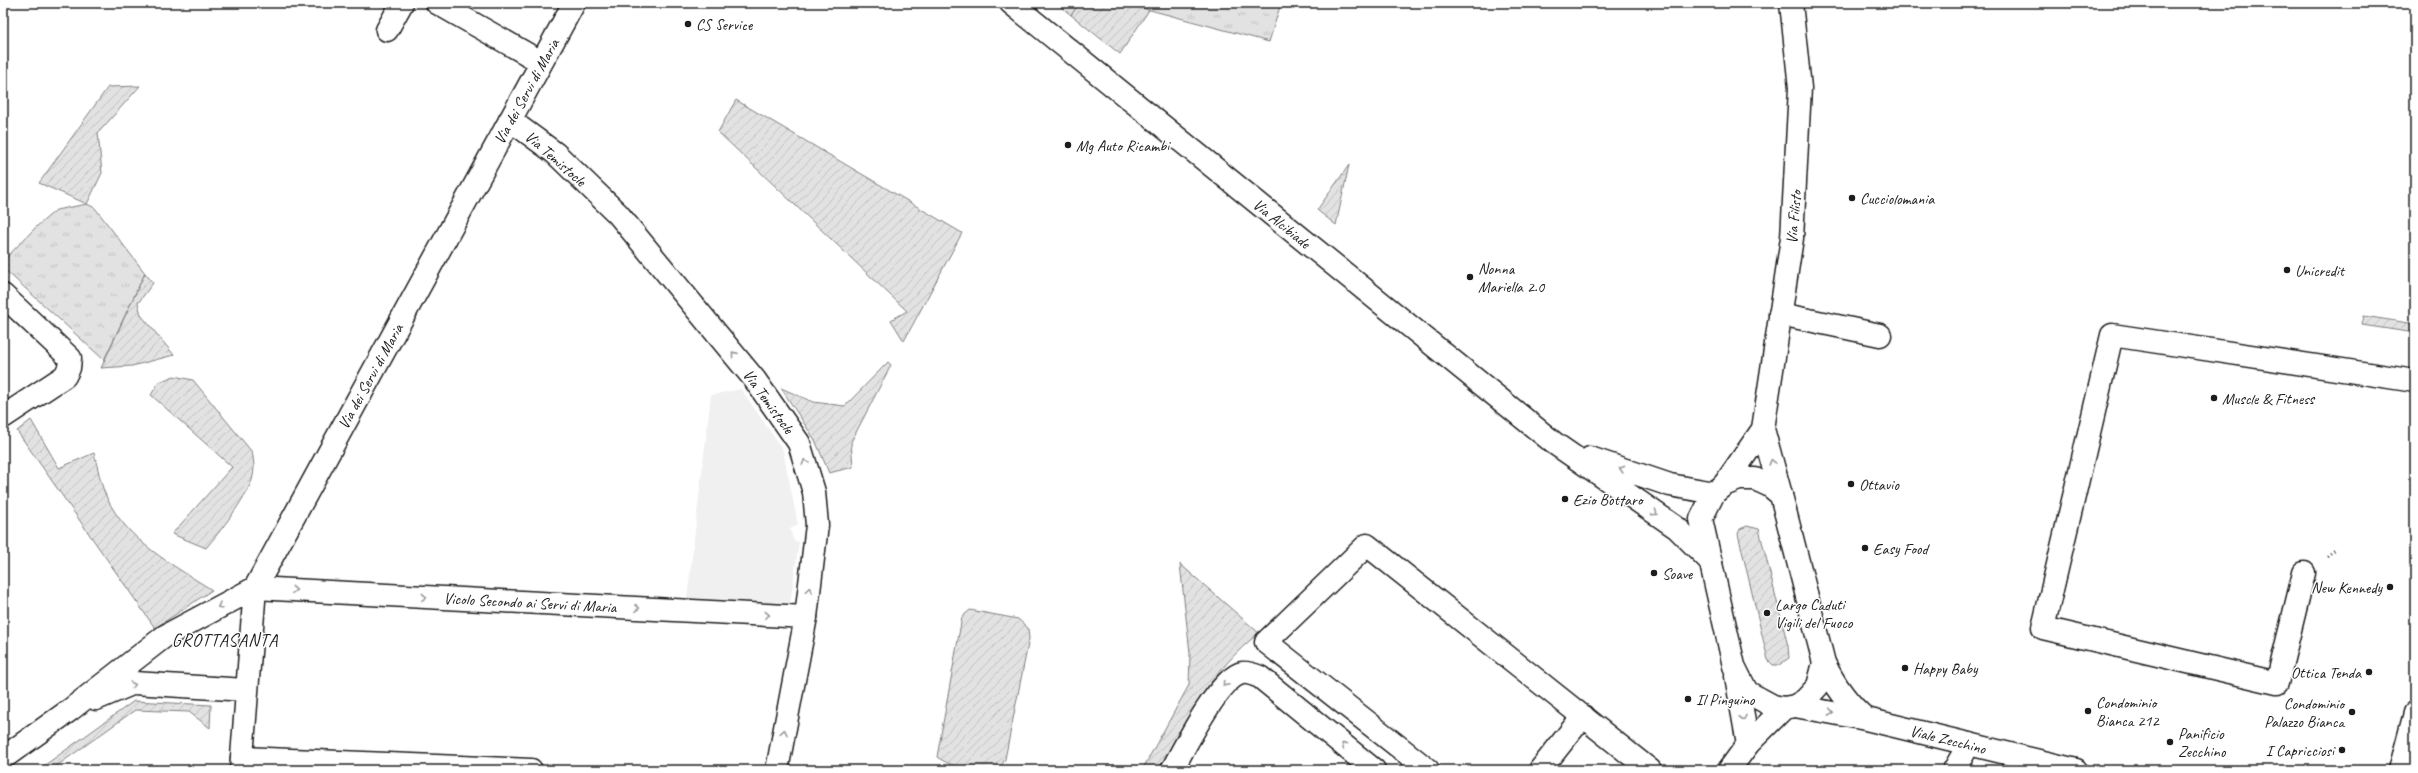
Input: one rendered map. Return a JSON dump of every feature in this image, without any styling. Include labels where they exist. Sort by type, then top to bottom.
[{"type":"street","points":[[387,30],[402,3]]},
{"type":"street","points":[[437,3],[541,62]]},
{"type":"street","name":"Via dei Servi di Maria","points":[[241,764],[255,588],[574,3]]},
{"type":"street","name":"Via Alcibiade","points":[[1011,3],[1554,443]]},
{"type":"street","name":"Via Filisto","points":[[1762,429],[1792,238],[1800,88],[1791,3]]},
{"type":"street","name":"Via Temistocle","points":[[510,120],[555,153],[618,214],[755,380],[799,443],[814,492],[817,525],[806,617],[777,770]]},
{"type":"street","points":[[3,295],[70,358],[69,368],[65,376],[3,417]]},
{"type":"street","points":[[1780,314],[1880,334]]},
{"type":"street","points":[[2304,573],[2277,683],[2043,628],[2112,335],[2415,381]]},
{"type":"street","points":[[1748,744],[1734,666],[1701,519],[1719,489],[1762,429]]},
{"type":"street","points":[[1762,429],[1781,495],[1824,663],[1833,682],[1850,706],[1866,719]]},
{"type":"street","points":[[1554,443],[1616,468],[1670,485],[1719,489],[1739,479],[1754,479],[1770,486],[1781,495]]},
{"type":"street","points":[[1554,443],[1677,528],[1711,562]]},
{"type":"street","points":[[1428,770],[1266,642],[1366,545],[1650,770]]},
{"type":"street","points":[[3,758],[70,710],[165,636],[255,588]]},
{"type":"street","name":"Vicolo Secondo ai Servi di Maria","points":[[255,588],[806,617]]},
{"type":"street","points":[[1729,770],[1748,744],[1790,707],[1805,700],[1818,686],[1824,663]]},
{"type":"street","name":"Viale Zecchino","points":[[1734,666],[1747,692],[1773,706],[1790,707],[1866,719],[2076,770]]},
{"type":"street","points":[[1172,770],[1223,686],[1227,681],[1242,673],[1260,676],[1374,770]]},
{"type":"street","points":[[70,710],[134,683],[246,690]]},
{"type":"street","points":[[2400,770],[2415,713]]},
{"type":"street","points":[[1540,770],[1583,716]]},
{"type":"street","points":[[1954,770],[1969,744]]},
{"type":"street","points":[[241,764],[531,770]]},
{"type":"shaded area","points":[[741,389],[783,450],[798,525],[790,529],[794,541],[799,542],[790,605],[687,599],[711,395]]},
{"type":"green space","points":[[1056,3],[1080,3],[1071,15]]},
{"type":"green space","points":[[1080,3],[1124,3],[1149,10],[1120,54],[1071,15]]},
{"type":"green space","points":[[1124,3],[1281,3],[1269,42]]},
{"type":"green space","points":[[140,86],[98,133],[102,173],[87,204],[39,183],[108,87]]},
{"type":"green space","points":[[736,100],[962,233],[904,341],[891,320],[907,311],[718,132]]},
{"type":"green space","points":[[1349,165],[1336,225],[1317,210]]},
{"type":"green space","points":[[87,204],[95,208],[145,273],[104,360],[3,268],[3,261],[36,227],[56,210]]},
{"type":"green space","points":[[145,273],[153,283],[138,303],[141,315],[174,355],[132,366],[101,368]]},
{"type":"green space","points":[[2364,316],[2415,324],[2415,333],[2362,325]]},
{"type":"green space","points":[[888,362],[891,365],[851,442],[853,467],[829,473],[815,440],[781,388],[813,402],[845,406]]},
{"type":"green space","points":[[174,376],[193,380],[253,455],[254,473],[249,487],[232,515],[206,548],[172,534],[232,467],[151,395],[159,382]]},
{"type":"green space","points":[[31,420],[59,468],[94,453],[107,498],[126,527],[152,551],[212,590],[155,628],[17,431]]},
{"type":"green space","points":[[1747,526],[1759,529],[1788,646],[1789,658],[1779,665],[1773,665],[1768,660],[1738,534],[1740,529]]},
{"type":"green space","points":[[1180,564],[1259,633],[1228,662],[1214,679],[1179,732],[1159,770],[1142,770],[1189,685],[1190,653]]},
{"type":"green space","points":[[970,610],[1018,619],[1028,628],[1029,639],[1005,759],[999,770],[959,767],[937,757],[962,617]]},
{"type":"green space","points":[[134,701],[211,705],[210,728],[189,712],[135,710],[51,770],[38,770]]},
{"type":"place","name":"CS Service","points":[[688,24]]},
{"type":"place","name":"Mg Auto Ricambi","points":[[1068,145]]},
{"type":"place","name":"Cucciolomania","points":[[1852,198]]},
{"type":"place","name":"Unicredit","points":[[2287,270]]},
{"type":"place","name":"Nonna Mariella 2.0","points":[[1470,277]]},
{"type":"place","name":"Muscle & Fitness","points":[[2214,398]]},
{"type":"place","name":"Ottavio","points":[[1851,484]]},
{"type":"place","name":"Ezio Bottaro","points":[[1565,499]]},
{"type":"place","name":"Easy Food","points":[[1865,548]]},
{"type":"place","name":"Soave","points":[[1654,573]]},
{"type":"place","name":"New Kennedy","points":[[2390,587]]},
{"type":"place","name":"Largo Caduti Vigili del Fuoco","points":[[1767,613]]},
{"type":"place","name":"Happy Baby","points":[[1905,668]]},
{"type":"place","name":"Ottica Tenda","points":[[2369,672]]},
{"type":"place","name":"Il Pinguino","points":[[1688,699]]},
{"type":"place","name":"Condominio Bianca 212","points":[[2088,711]]},
{"type":"place","name":"Condominio Palazzo Bianca","points":[[2352,712]]},
{"type":"place","name":"Panificio Zecchino","points":[[2170,742]]},
{"type":"place","name":"I Capricciosi","points":[[2342,750]]},
{"type":"district","name":"GROTTASANTA","points":[[225,640]]}]
